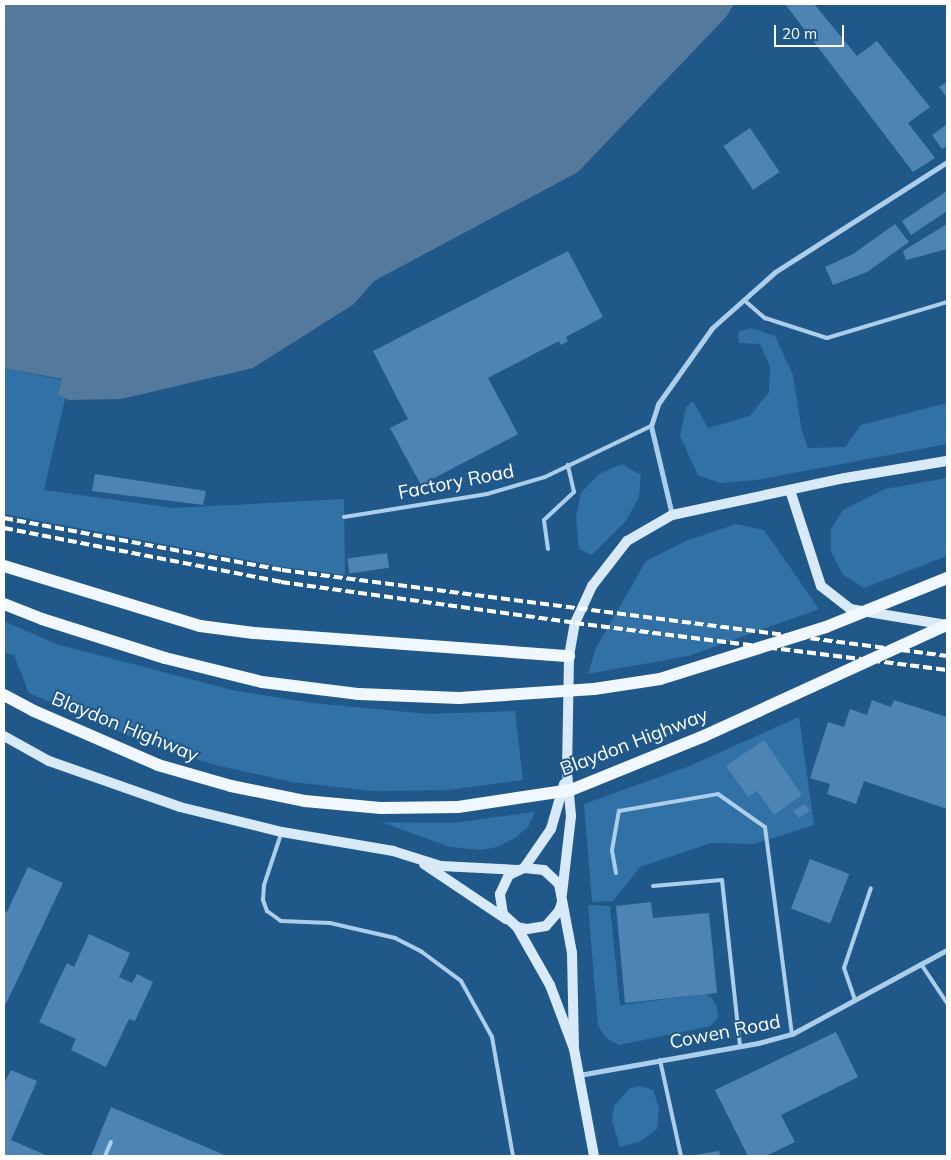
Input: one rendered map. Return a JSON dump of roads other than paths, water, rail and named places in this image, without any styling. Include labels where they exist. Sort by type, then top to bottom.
[{"type":"main road","points":[[420,861],[514,924],[527,929],[546,926],[554,920],[562,898],[571,816],[567,772],[569,656],[578,610],[592,586],[627,541],[672,515],[947,460]]},
{"type":"main road","points":[[790,490],[820,586],[850,609],[947,625]]},
{"type":"main road","points":[[4,566],[200,626],[254,633],[569,656]]},
{"type":"main road","points":[[4,604],[42,619],[165,658],[262,682],[359,694],[459,698],[594,690],[660,679],[826,627],[947,578]]},
{"type":"main road","name":"Blaydon Highway","points":[[4,695],[34,711],[158,765],[231,786],[305,801],[381,808],[458,807],[571,790],[704,736],[947,625]]},
{"type":"main road","points":[[4,736],[49,761],[180,807],[282,832],[393,851],[420,861],[466,870],[544,870],[559,884],[562,898],[574,977],[574,1049]]},
{"type":"main road","points":[[567,772],[551,829],[521,869],[509,875],[500,894],[504,914],[514,924],[550,985],[574,1049],[594,1156]]},
{"type":"street","points":[[672,515],[651,426],[658,404],[712,328],[775,272],[947,162]]},
{"type":"street","name":"Cowen Road","points":[[579,1075],[740,1046],[792,1034],[947,950]]},
{"type":"lane","points":[[744,300],[765,318],[827,338],[947,302]]},
{"type":"lane","name":"Factory Road","points":[[344,517],[487,494],[545,477],[651,426]]},
{"type":"lane","points":[[548,549],[544,520],[574,492],[568,465]]},
{"type":"lane","points":[[616,873],[612,850],[619,811],[718,794],[765,827],[792,1034]]},
{"type":"lane","points":[[282,832],[264,885],[267,911],[281,921],[330,923],[395,938],[422,952],[461,981],[492,1037],[513,1156]]},
{"type":"lane","points":[[653,886],[722,880],[740,1046]]},
{"type":"lane","points":[[854,1000],[844,968],[871,888]]},
{"type":"lane","points":[[921,964],[947,1003]]},
{"type":"lane","points":[[660,1060],[679,1155]]},
{"type":"lane","points":[[105,1156],[111,1142]]},
{"type":"railway","points":[[4,518],[282,570],[947,656]]},
{"type":"railway","points":[[4,528],[281,582],[575,623],[947,670]]}]
